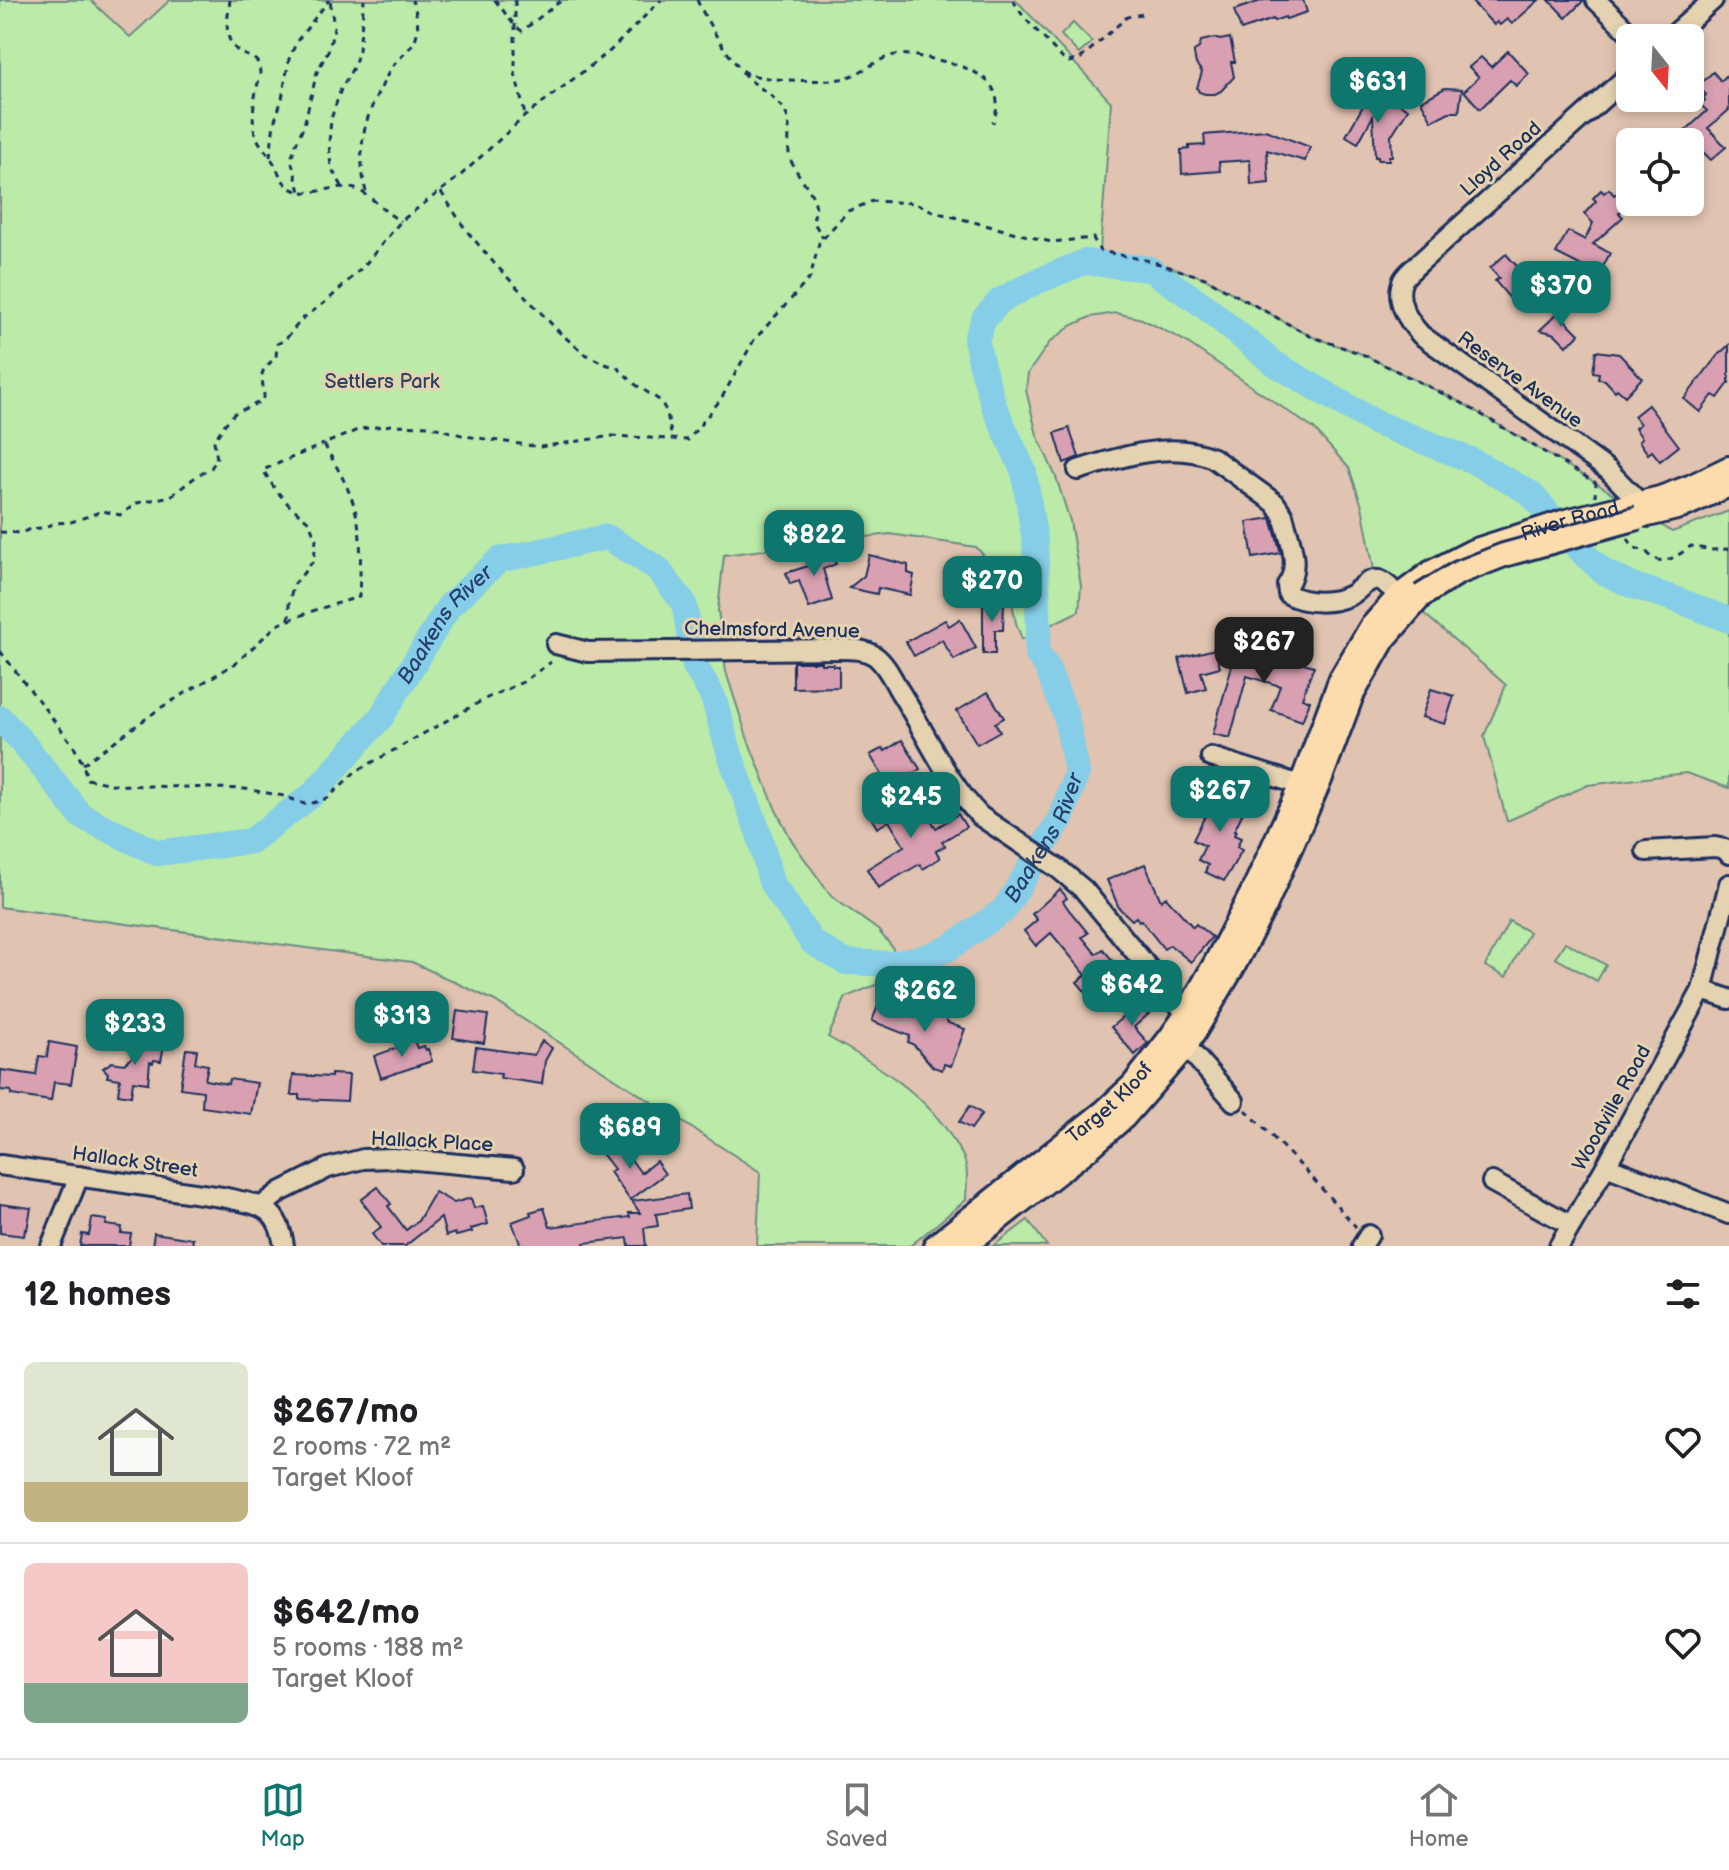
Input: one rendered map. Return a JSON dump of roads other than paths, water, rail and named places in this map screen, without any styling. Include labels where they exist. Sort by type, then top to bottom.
[{"type":"main road","name":"River Road","points":[[1411,592],[1430,573],[1473,551],[1608,510],[1634,515],[1660,498],[1729,468]]},
{"type":"main road","name":"River Road","points":[[1411,592],[1504,555],[1634,515],[1681,507],[1729,485]]},
{"type":"main road","name":"Target Kloof","points":[[964,1246],[1133,1085],[1170,1038],[1190,1029],[1301,785],[1341,678],[1371,627],[1411,592]]},
{"type":"main road","name":"Target Kloof","points":[[935,1246],[1089,1148],[1124,1117],[1190,1029],[1233,967],[1273,890],[1352,695],[1411,592]]},
{"type":"street","points":[[1596,0],[1621,24]]},
{"type":"street","points":[[1686,24],[1713,0]]},
{"type":"street","name":"Lloyd Road","points":[[1403,278],[1616,86]]},
{"type":"street","name":"Reserve Avenue","points":[[1403,278],[1402,305],[1408,319],[1421,335],[1608,470],[1634,515]]},
{"type":"street","points":[[1078,470],[1120,457],[1160,451],[1183,450],[1206,454],[1280,509],[1295,569],[1287,585],[1288,594],[1311,601],[1339,600],[1367,582],[1379,580],[1411,592]]},
{"type":"street","name":"Chelmsford Avenue","points":[[554,653],[848,649],[874,655],[971,807],[1084,890],[1190,1029],[1234,1101]]},
{"type":"street","points":[[1211,757],[1301,785]]},
{"type":"street","points":[[1646,851],[1715,847],[1725,849],[1729,854]]},
{"type":"street","name":"Woodville Road","points":[[1559,1246],[1702,990],[1729,884]]},
{"type":"street","points":[[1702,990],[1729,999]]},
{"type":"street","name":"Hallack Place","points":[[262,1206],[280,1192],[328,1168],[363,1159],[393,1158],[514,1169]]},
{"type":"street","name":"Hallack Street","points":[[0,1165],[222,1197],[262,1206]]},
{"type":"street","points":[[1606,1166],[1729,1214]]},
{"type":"street","points":[[51,1246],[79,1176]]},
{"type":"street","points":[[1492,1182],[1571,1225]]},
{"type":"street","points":[[262,1206],[278,1222],[284,1246]]},
{"type":"waterway","name":"Baakens River","points":[[0,718],[81,816],[157,853],[251,841],[312,795],[382,716],[449,606],[499,560],[607,537],[657,568],[684,603],[695,666],[713,697],[759,834],[771,882],[812,942],[845,962],[893,964],[923,958],[949,948],[1004,910],[1061,818],[1077,772],[1066,716],[1046,665],[1038,655],[1035,542],[1024,472],[994,406],[976,339],[984,319],[1000,301],[1084,262],[1150,269],[1203,305],[1272,362],[1374,422],[1471,460],[1530,493],[1604,572],[1631,585],[1729,620]]},
{"type":"park label","name":"Settlers Park","points":[[382,382]]}]
